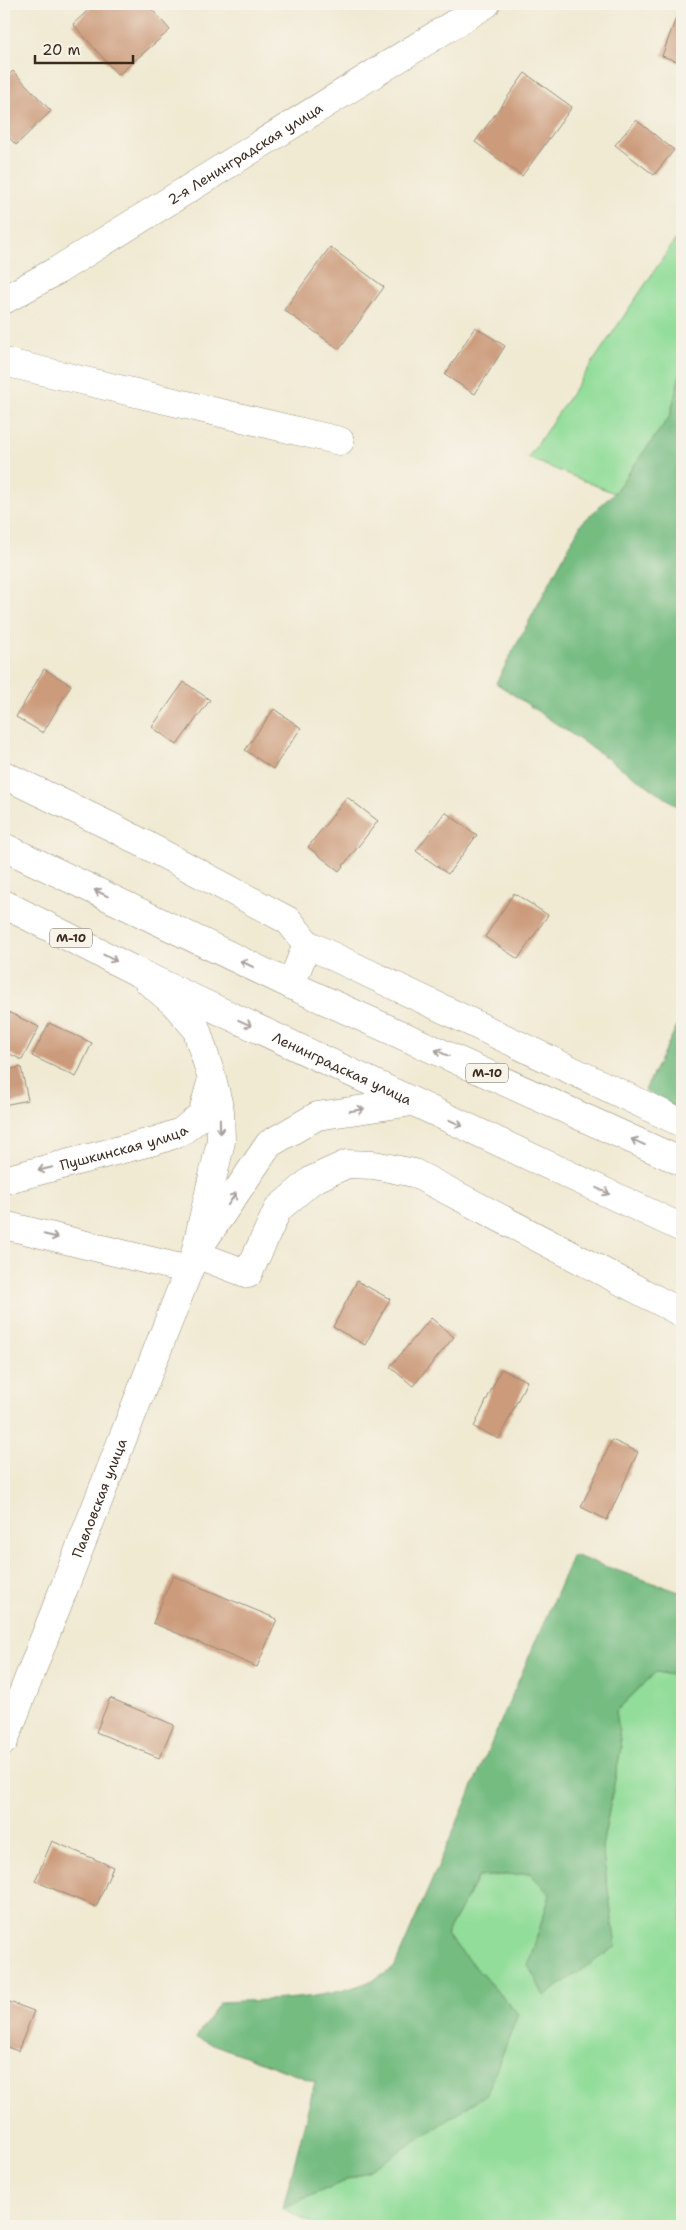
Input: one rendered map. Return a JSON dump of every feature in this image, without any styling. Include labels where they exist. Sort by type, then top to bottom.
[{"type":"main road","name":"2-я Ленинградская улица","points":[[4,300],[58,270],[486,4]]},
{"type":"main road","points":[[4,362],[340,441]]},
{"type":"main road","points":[[4,775],[116,829],[289,921],[307,944],[682,1123]]},
{"type":"main road","name":"М-10","points":[[4,847],[291,985],[682,1162]]},
{"type":"main road","name":"Ленинградская улица","points":[[4,904],[137,972],[682,1228]]},
{"type":"main road","points":[[291,985],[307,944]]},
{"type":"main road","points":[[137,972],[174,1003],[196,1028],[220,1111],[221,1141],[192,1262]]},
{"type":"main road","name":"Пушкинская улица","points":[[4,1180],[158,1140],[181,1132],[202,1115],[212,1078]]},
{"type":"main road","points":[[192,1262],[269,1144],[317,1116],[412,1102]]},
{"type":"main road","points":[[4,1225],[248,1274],[278,1209],[312,1180],[346,1164],[374,1165],[414,1173],[682,1313]]},
{"type":"main road","name":"Павловская улица","points":[[4,1741],[192,1262]]},
{"type":"green space","points":[[682,230],[682,367],[670,416],[614,493],[528,458]]},
{"type":"green space","points":[[682,367],[682,809],[496,683],[581,524],[614,493],[670,416]]},
{"type":"green space","points":[[682,1016],[682,1112],[645,1090]]},
{"type":"green space","points":[[573,1555],[682,1593],[682,1677],[656,1672],[616,1711],[621,1748],[602,1847],[616,1946],[544,1996],[528,1965],[550,1895],[530,1873],[478,1877],[446,1935],[518,2014],[487,2094],[374,2168],[283,2208],[315,2082],[196,2038],[220,2002],[287,1999],[332,1993],[375,1979],[394,1968]]},
{"type":"green space","points":[[656,1672],[682,1677],[682,2226],[317,2226],[283,2208],[374,2168],[518,2014],[446,1935],[478,1877],[530,1873],[551,1895],[528,1965],[615,1946],[602,1847],[621,1748],[616,1711]]},
{"type":"building","points":[[95,4],[147,4],[170,30],[118,75],[73,24]]},
{"type":"building","points":[[682,4],[682,63],[662,56]]},
{"type":"building","points":[[13,71],[51,111],[16,145],[4,132],[4,79]]},
{"type":"building","points":[[525,73],[572,107],[522,176],[475,142]]},
{"type":"building","points":[[636,120],[674,150],[654,175],[615,145]]},
{"type":"building","points":[[330,247],[384,287],[339,349],[284,310]]},
{"type":"building","points":[[475,327],[505,346],[475,394],[445,375]]},
{"type":"building","points":[[44,669],[71,685],[43,733],[16,717]]},
{"type":"building","points":[[184,682],[210,700],[177,745],[152,727]]},
{"type":"building","points":[[274,709],[301,728],[273,769],[245,750]]},
{"type":"building","points":[[347,797],[378,821],[339,871],[308,847]]},
{"type":"building","points":[[445,812],[477,835],[448,874],[416,851]]},
{"type":"building","points":[[514,893],[548,915],[518,959],[485,937]]},
{"type":"building","points":[[4,1010],[39,1027],[22,1060],[4,1051]]},
{"type":"building","points":[[49,1023],[92,1043],[76,1077],[32,1056]]},
{"type":"building","points":[[21,1067],[28,1100],[4,1105],[4,1068],[7,1070]]},
{"type":"building","points":[[357,1281],[390,1299],[365,1345],[333,1327]]},
{"type":"building","points":[[431,1318],[454,1337],[413,1386],[390,1367]]},
{"type":"building","points":[[501,1369],[527,1381],[499,1439],[474,1427]]},
{"type":"building","points":[[612,1440],[638,1452],[607,1520],[581,1507]]},
{"type":"building","points":[[173,1576],[277,1619],[257,1667],[153,1623]]},
{"type":"building","points":[[110,1698],[174,1725],[159,1758],[96,1732]]},
{"type":"building","points":[[52,1841],[113,1867],[96,1907],[35,1881]]},
{"type":"building","points":[[4,2000],[34,2011],[18,2051],[4,2046]]}]
